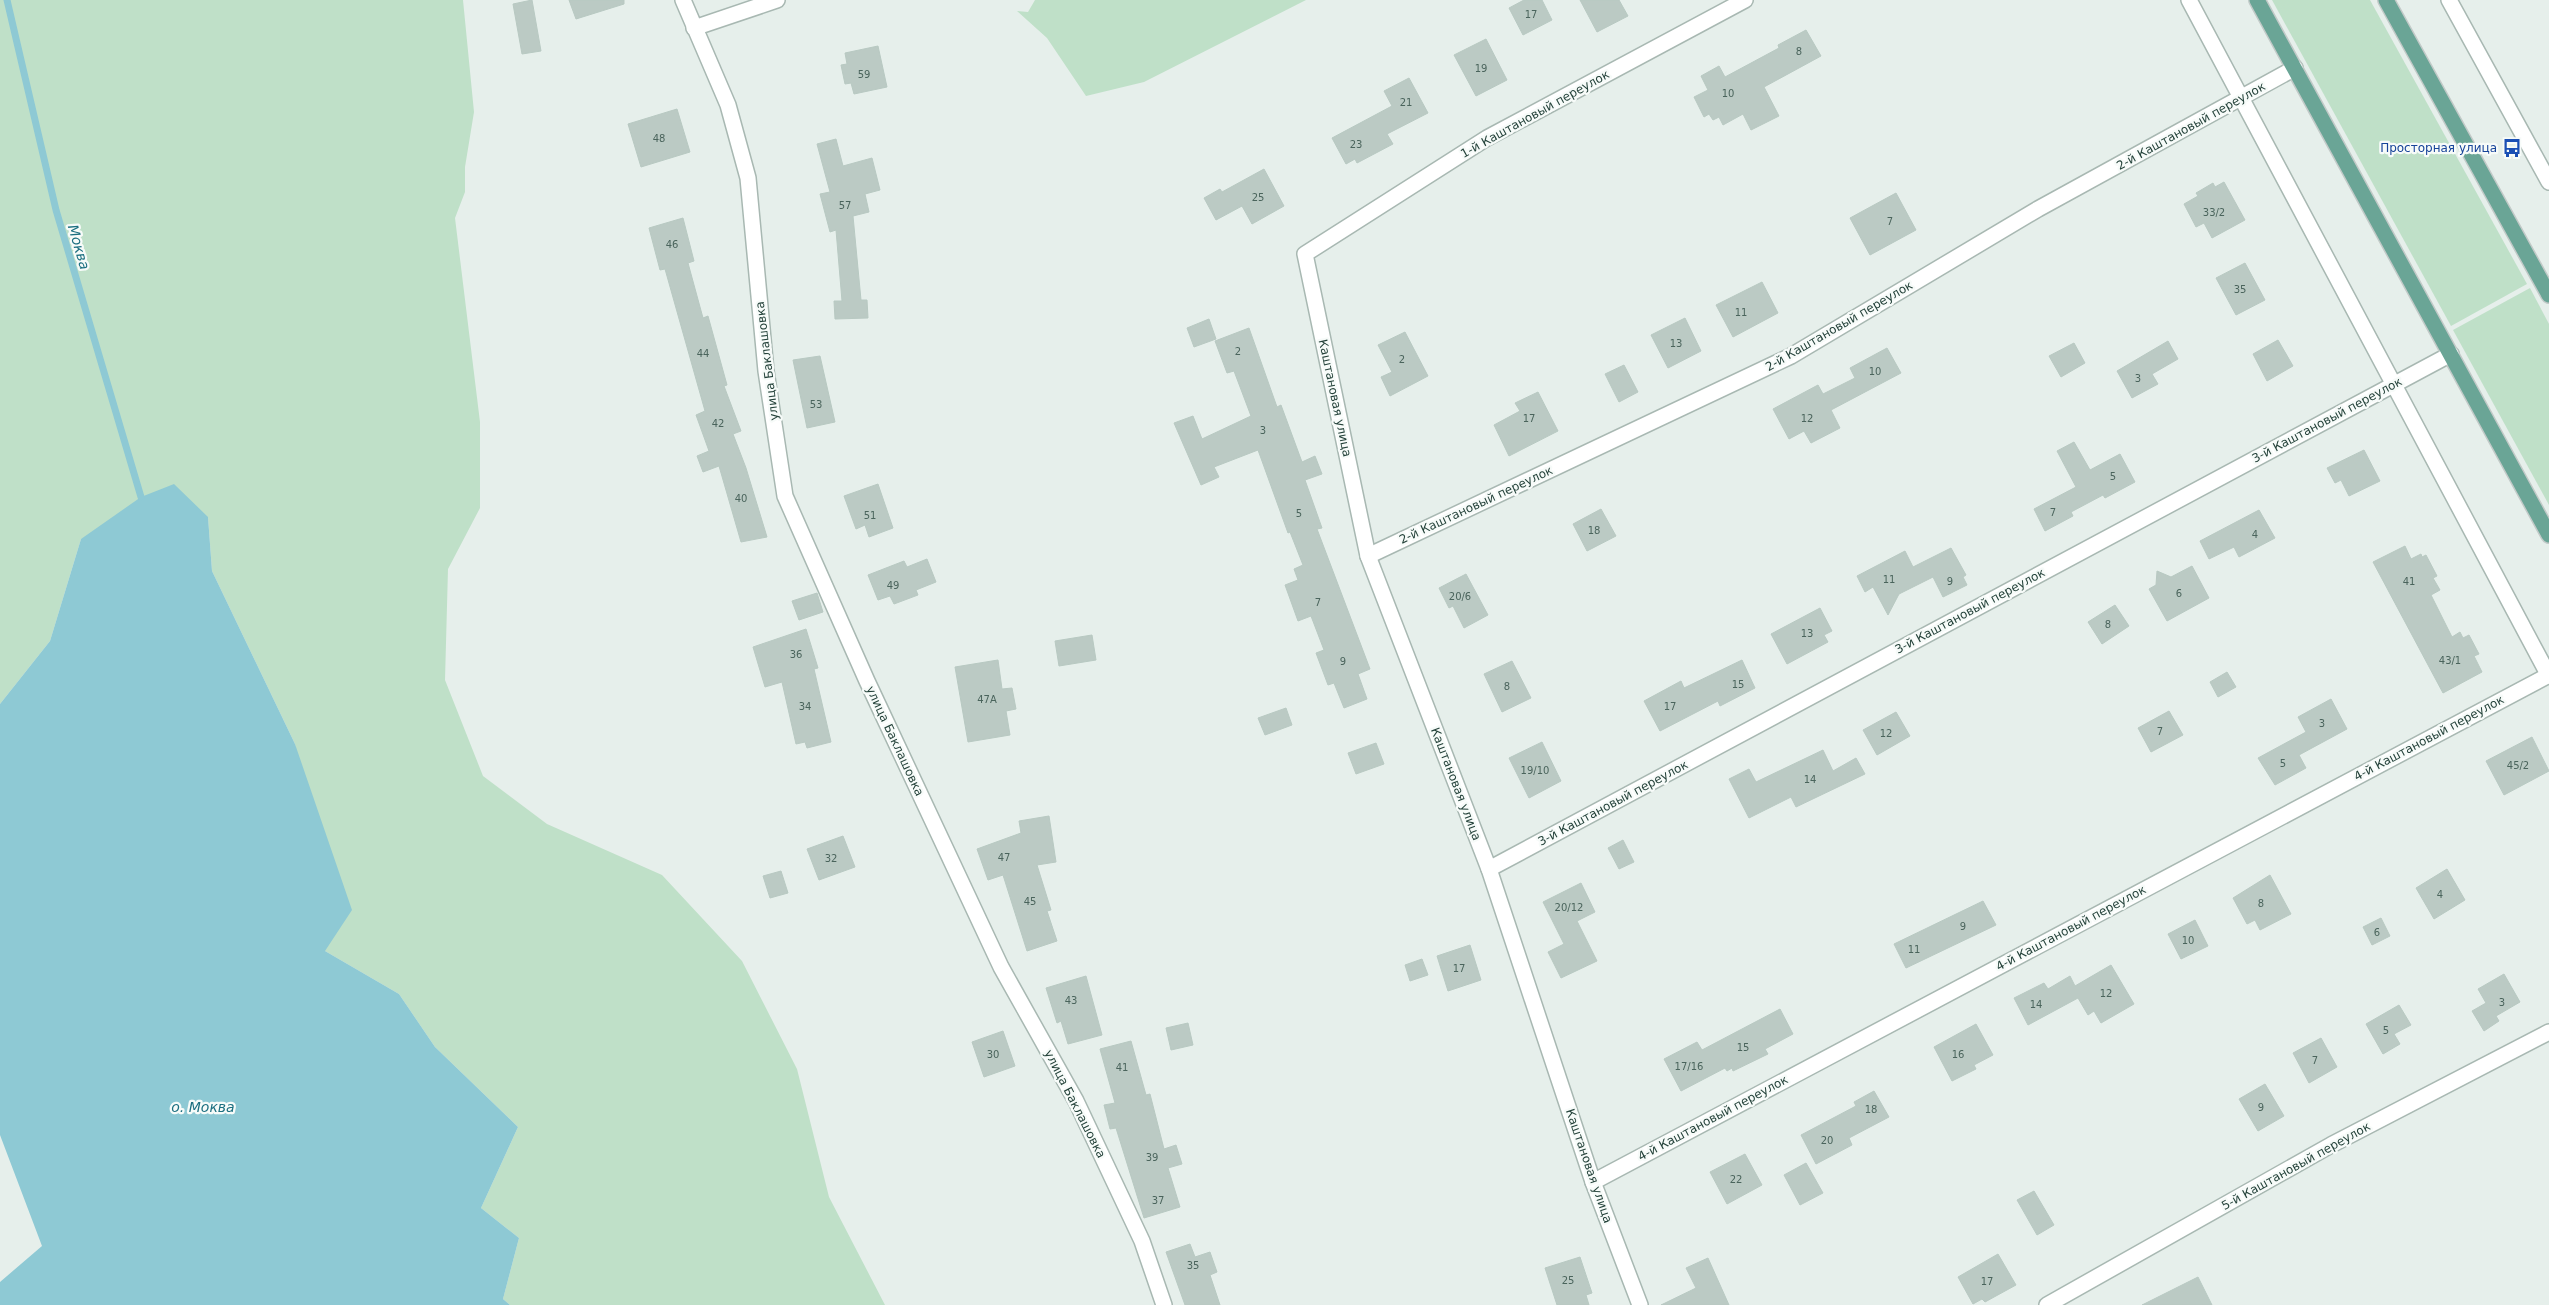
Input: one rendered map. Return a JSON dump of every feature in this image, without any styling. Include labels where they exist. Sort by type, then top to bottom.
[{"type":"main road","points":[[2257,0],[2549,535]]},
{"type":"main road","points":[[2386,0],[2549,295]]},
{"type":"street","name":"улица Баклашовка","points":[[683,0],[720,82],[748,178],[766,371],[785,496],[867,681],[1001,967],[1076,1101],[1142,1241],[1164,1305]]},
{"type":"street","points":[[694,28],[777,0]]},
{"type":"street","name":"1-й Каштановый переулок","points":[[1305,254],[1487,138],[1745,0]]},
{"type":"street","points":[[2189,0],[2549,675]]},
{"type":"street","points":[[2449,0],[2549,182]]},
{"type":"street","name":"2-й Каштановый переулок","points":[[1368,556],[1791,356],[2038,209],[2295,68]]},
{"type":"street","name":"Каштановая улица","points":[[1305,254],[1368,556],[1489,869],[1593,1182],[1640,1305]]},
{"type":"street","name":"3-й Каштановый переулок","points":[[1489,869],[2451,354]]},
{"type":"street","name":"4-й Каштановый переулок","points":[[1593,1182],[2549,675]]},
{"type":"street","name":"5-й Каштановый переулок","points":[[2047,1305],[2331,1145],[2549,1032]]},
{"type":"green space","points":[[0,0],[463,0],[474,112],[465,167],[465,192],[455,218],[480,422],[480,508],[448,569],[445,680],[483,776],[547,824],[662,875],[742,961],[797,1069],[829,1197],[885,1305],[510,1305],[503,1299],[519,1238],[481,1208],[518,1127],[435,1047],[399,994],[325,951],[295,744],[212,571],[208,517],[81,539],[50,641],[0,704]]},
{"type":"green space","points":[[1035,0],[1306,0],[1144,82],[1086,96],[1047,38],[1017,11],[1028,12]]},
{"type":"green space","points":[[2272,0],[2370,0],[2527,284],[2451,326]]},
{"type":"green space","points":[[2530,288],[2549,324],[2549,505],[2453,330]]},
{"type":"water","name":"о. Моква","points":[[174,484],[208,517],[212,571],[295,744],[352,910],[325,951],[399,994],[435,1047],[518,1127],[481,1208],[519,1238],[503,1299],[510,1305],[0,1305],[0,1282],[42,1246],[0,1135],[0,704],[50,641],[81,539],[141,497]]},
{"type":"building","points":[[532,0],[541,51],[522,54],[513,4]]},
{"type":"building","points":[[569,0],[624,0],[624,4],[576,19]]},
{"type":"building","points":[[1524,0],[1542,0],[1552,20],[1523,35],[1509,8]]},
{"type":"building","points":[[1580,0],[1619,0],[1628,16],[1597,32]]},
{"type":"building","points":[[1806,30],[1821,56],[1764,87],[1779,116],[1751,130],[1743,114],[1723,125],[1719,117],[1713,120],[1709,114],[1704,117],[1694,97],[1708,90],[1701,76],[1719,66],[1725,77],[1779,48],[1778,45]]},
{"type":"building","points":[[1486,39],[1507,80],[1476,96],[1454,55]]},
{"type":"building","points":[[878,46],[887,87],[854,94],[851,83],[845,84],[841,65],[847,64],[845,53]]},
{"type":"building","points":[[1409,78],[1428,113],[1387,134],[1393,144],[1357,163],[1355,159],[1346,164],[1332,138],[1392,106],[1384,91]]},
{"type":"building","points":[[677,109],[690,152],[641,167],[628,124]]},
{"type":"building","points":[[836,139],[843,166],[872,158],[880,190],[865,194],[869,212],[853,216],[861,300],[867,300],[868,318],[835,319],[834,301],[842,301],[836,230],[830,232],[820,194],[830,192],[817,144]]},
{"type":"building","points":[[1264,169],[1284,206],[1252,224],[1242,206],[1216,220],[1204,198],[1220,189],[1222,192]]},
{"type":"building","points":[[2224,182],[2245,220],[2212,238],[2204,223],[2196,227],[2184,204],[2198,196],[2196,193],[2213,183],[2215,187]]},
{"type":"building","points":[[1896,193],[1916,230],[1870,255],[1850,218]]},
{"type":"building","points":[[683,218],[694,261],[688,263],[703,318],[708,316],[727,385],[724,386],[741,431],[733,434],[746,468],[767,537],[741,542],[719,466],[703,472],[697,456],[709,451],[696,415],[705,411],[665,269],[660,270],[649,228]]},
{"type":"building","points":[[2245,263],[2265,300],[2236,315],[2216,278]]},
{"type":"building","points":[[1762,282],[1778,313],[1733,337],[1716,305]]},
{"type":"building","points":[[1685,318],[1701,351],[1668,368],[1651,335]]},
{"type":"building","points":[[1209,319],[1216,339],[1194,347],[1187,328]]},
{"type":"building","points":[[1249,328],[1277,407],[1281,405],[1302,462],[1315,456],[1322,474],[1305,480],[1322,528],[1317,529],[1370,669],[1358,674],[1367,699],[1344,708],[1334,683],[1328,685],[1316,653],[1324,650],[1311,616],[1298,621],[1285,585],[1298,580],[1294,569],[1303,565],[1290,532],[1288,533],[1258,450],[1214,467],[1219,477],[1201,485],[1174,423],[1193,416],[1202,439],[1251,416],[1234,371],[1227,373],[1215,341]]},
{"type":"building","points":[[1405,332],[1428,376],[1390,396],[1381,377],[1392,372],[1378,345]]},
{"type":"building","points":[[2278,340],[2293,366],[2267,381],[2253,354]]},
{"type":"building","points":[[2168,341],[2178,359],[2152,374],[2158,384],[2132,398],[2117,371]]},
{"type":"building","points":[[2074,343],[2085,363],[2061,377],[2049,356]]},
{"type":"building","points":[[1887,348],[1901,373],[1831,410],[1840,428],[1811,443],[1804,431],[1789,439],[1773,409],[1818,385],[1823,394],[1855,378],[1850,368]]},
{"type":"building","points":[[820,356],[835,422],[807,428],[793,360]]},
{"type":"building","points":[[1624,365],[1638,392],[1619,402],[1605,374]]},
{"type":"building","points":[[1538,392],[1558,431],[1509,456],[1494,425],[1520,411],[1515,403]]},
{"type":"building","points":[[2074,442],[2090,470],[2120,454],[2135,482],[2105,498],[2103,495],[2071,512],[2073,516],[2045,531],[2034,509],[2076,487],[2057,451]]},
{"type":"building","points":[[2364,450],[2380,481],[2349,496],[2341,480],[2335,483],[2327,468]]},
{"type":"building","points":[[878,484],[893,528],[869,537],[865,525],[856,529],[844,496]]},
{"type":"building","points":[[1601,509],[1616,536],[1587,551],[1573,524]]},
{"type":"building","points":[[2259,510],[2275,538],[2239,557],[2234,547],[2209,559],[2200,541]]},
{"type":"building","points":[[2405,546],[2411,559],[2421,554],[2422,557],[2426,555],[2437,576],[2433,578],[2440,590],[2431,595],[2452,637],[2460,632],[2463,638],[2469,635],[2479,654],[2474,656],[2482,672],[2443,693],[2373,562]]},
{"type":"building","points":[[1951,548],[1966,575],[1963,577],[1967,585],[1943,597],[1933,577],[1899,594],[1888,615],[1873,587],[1865,592],[1857,576],[1905,551],[1913,567]]},
{"type":"building","points":[[927,559],[936,582],[916,590],[918,595],[894,604],[890,596],[878,600],[868,575],[904,561],[907,567]]},
{"type":"building","points":[[2192,566],[2209,598],[2167,621],[2149,589],[2156,585],[2157,571],[2171,577]]},
{"type":"building","points":[[1466,574],[1488,615],[1464,628],[1453,606],[1449,608],[1439,588]]},
{"type":"building","points":[[817,593],[823,612],[799,620],[792,601]]},
{"type":"building","points":[[2115,605],[2129,626],[2102,644],[2088,622]]},
{"type":"building","points":[[1820,608],[1832,631],[1824,635],[1828,642],[1787,664],[1771,634]]},
{"type":"building","points":[[806,629],[818,668],[814,669],[831,742],[807,748],[805,742],[796,744],[782,682],[765,687],[753,647]]},
{"type":"building","points":[[1092,635],[1096,660],[1059,666],[1055,641]]},
{"type":"building","points":[[998,660],[1002,689],[1012,688],[1016,709],[1006,711],[1010,735],[968,742],[955,667]]},
{"type":"building","points":[[1742,660],[1755,688],[1720,706],[1718,701],[1660,731],[1644,701],[1681,681],[1684,688]]},
{"type":"building","points":[[1512,661],[1531,698],[1502,712],[1484,674]]},
{"type":"building","points":[[2227,672],[2236,687],[2218,697],[2210,682]]},
{"type":"building","points":[[2331,699],[2347,729],[2299,755],[2306,768],[2275,785],[2258,758],[2306,732],[2298,717]]},
{"type":"building","points":[[1286,708],[1292,725],[1265,735],[1258,718]]},
{"type":"building","points":[[2169,711],[2183,735],[2151,752],[2138,728]]},
{"type":"building","points":[[1896,712],[1910,736],[1877,755],[1863,730]]},
{"type":"building","points":[[2532,737],[2549,771],[2504,795],[2486,761]]},
{"type":"building","points":[[1542,742],[1561,781],[1529,798],[1509,758]]},
{"type":"building","points":[[1376,743],[1384,764],[1356,774],[1348,753]]},
{"type":"building","points":[[1823,750],[1833,771],[1856,758],[1865,774],[1796,807],[1791,797],[1749,818],[1729,779],[1749,769],[1756,782]]},
{"type":"building","points":[[1049,816],[1056,862],[1037,865],[1051,910],[1047,911],[1057,941],[1027,951],[1003,875],[988,880],[977,849],[1021,833],[1019,821]]},
{"type":"building","points":[[843,836],[855,867],[819,880],[807,849]]},
{"type":"building","points":[[1623,840],[1634,862],[1619,869],[1608,848]]},
{"type":"building","points":[[2447,869],[2465,900],[2434,919],[2416,888]]},
{"type":"building","points":[[781,871],[788,893],[770,898],[763,876]]},
{"type":"building","points":[[2270,875],[2291,914],[2260,930],[2255,920],[2247,924],[2233,898]]},
{"type":"building","points":[[1581,883],[1595,912],[1577,921],[1597,961],[1561,978],[1548,952],[1564,944],[1543,902]]},
{"type":"building","points":[[1983,901],[1996,925],[1906,968],[1894,944]]},
{"type":"building","points":[[2381,918],[2390,936],[2372,945],[2363,927]]},
{"type":"building","points":[[2195,920],[2208,946],[2181,959],[2168,934]]},
{"type":"building","points":[[1470,945],[1481,980],[1448,991],[1437,956]]},
{"type":"building","points":[[1422,959],[1428,975],[1410,981],[1405,965]]},
{"type":"building","points":[[2111,965],[2134,1004],[2101,1023],[2094,1011],[2088,1015],[2078,998],[2028,1025],[2014,998],[2044,983],[2048,989],[2070,976],[2075,986]]},
{"type":"building","points":[[2504,974],[2520,1002],[2496,1016],[2499,1021],[2484,1031],[2472,1011],[2486,1003],[2478,989]]},
{"type":"building","points":[[1086,976],[1102,1035],[1068,1044],[1061,1021],[1057,1023],[1046,988]]},
{"type":"building","points":[[2399,1005],[2411,1025],[2394,1034],[2400,1044],[2383,1054],[2366,1024]]},
{"type":"building","points":[[1780,1009],[1793,1034],[1765,1049],[1768,1054],[1733,1071],[1732,1068],[1727,1071],[1725,1068],[1681,1091],[1664,1059],[1697,1042],[1702,1050]]},
{"type":"building","points":[[1188,1023],[1193,1045],[1171,1050],[1166,1028]]},
{"type":"building","points":[[1976,1024],[1993,1055],[1974,1065],[1976,1069],[1952,1081],[1934,1047]]},
{"type":"building","points":[[1003,1031],[1015,1066],[984,1077],[972,1042]]},
{"type":"building","points":[[2321,1038],[2337,1067],[2309,1083],[2293,1053]]},
{"type":"building","points":[[1131,1041],[1146,1095],[1150,1094],[1164,1149],[1176,1145],[1182,1164],[1168,1168],[1180,1207],[1144,1218],[1116,1128],[1110,1129],[1104,1105],[1115,1103],[1100,1049]]},
{"type":"building","points":[[2265,1084],[2284,1116],[2258,1131],[2239,1099]]},
{"type":"building","points":[[1874,1091],[1889,1117],[1849,1138],[1852,1145],[1816,1164],[1801,1135],[1856,1106],[1854,1102]]},
{"type":"building","points":[[1745,1154],[1762,1185],[1727,1204],[1710,1172]]},
{"type":"building","points":[[1806,1163],[1823,1193],[1800,1205],[1784,1175]]},
{"type":"building","points":[[2034,1191],[2054,1225],[2037,1235],[2017,1200]]},
{"type":"building","points":[[1190,1244],[1195,1257],[1210,1252],[1217,1272],[1210,1275],[1220,1305],[1185,1305],[1166,1252]]},
{"type":"building","points":[[1998,1254],[2016,1285],[1985,1302],[1982,1299],[1973,1304],[1958,1277]]},
{"type":"building","points":[[1580,1257],[1592,1293],[1586,1295],[1589,1305],[1557,1305],[1545,1268]]},
{"type":"building","points":[[1708,1258],[1729,1305],[1661,1305],[1696,1288],[1686,1268]]},
{"type":"building","points":[[2198,1277],[2212,1305],[2142,1305]]},
{"type":"waterway","name":"Моква","points":[[7,0],[56,210],[141,497]]},
{"type":"place","name":"Просторная улица","points":[[2512,148]]}]
